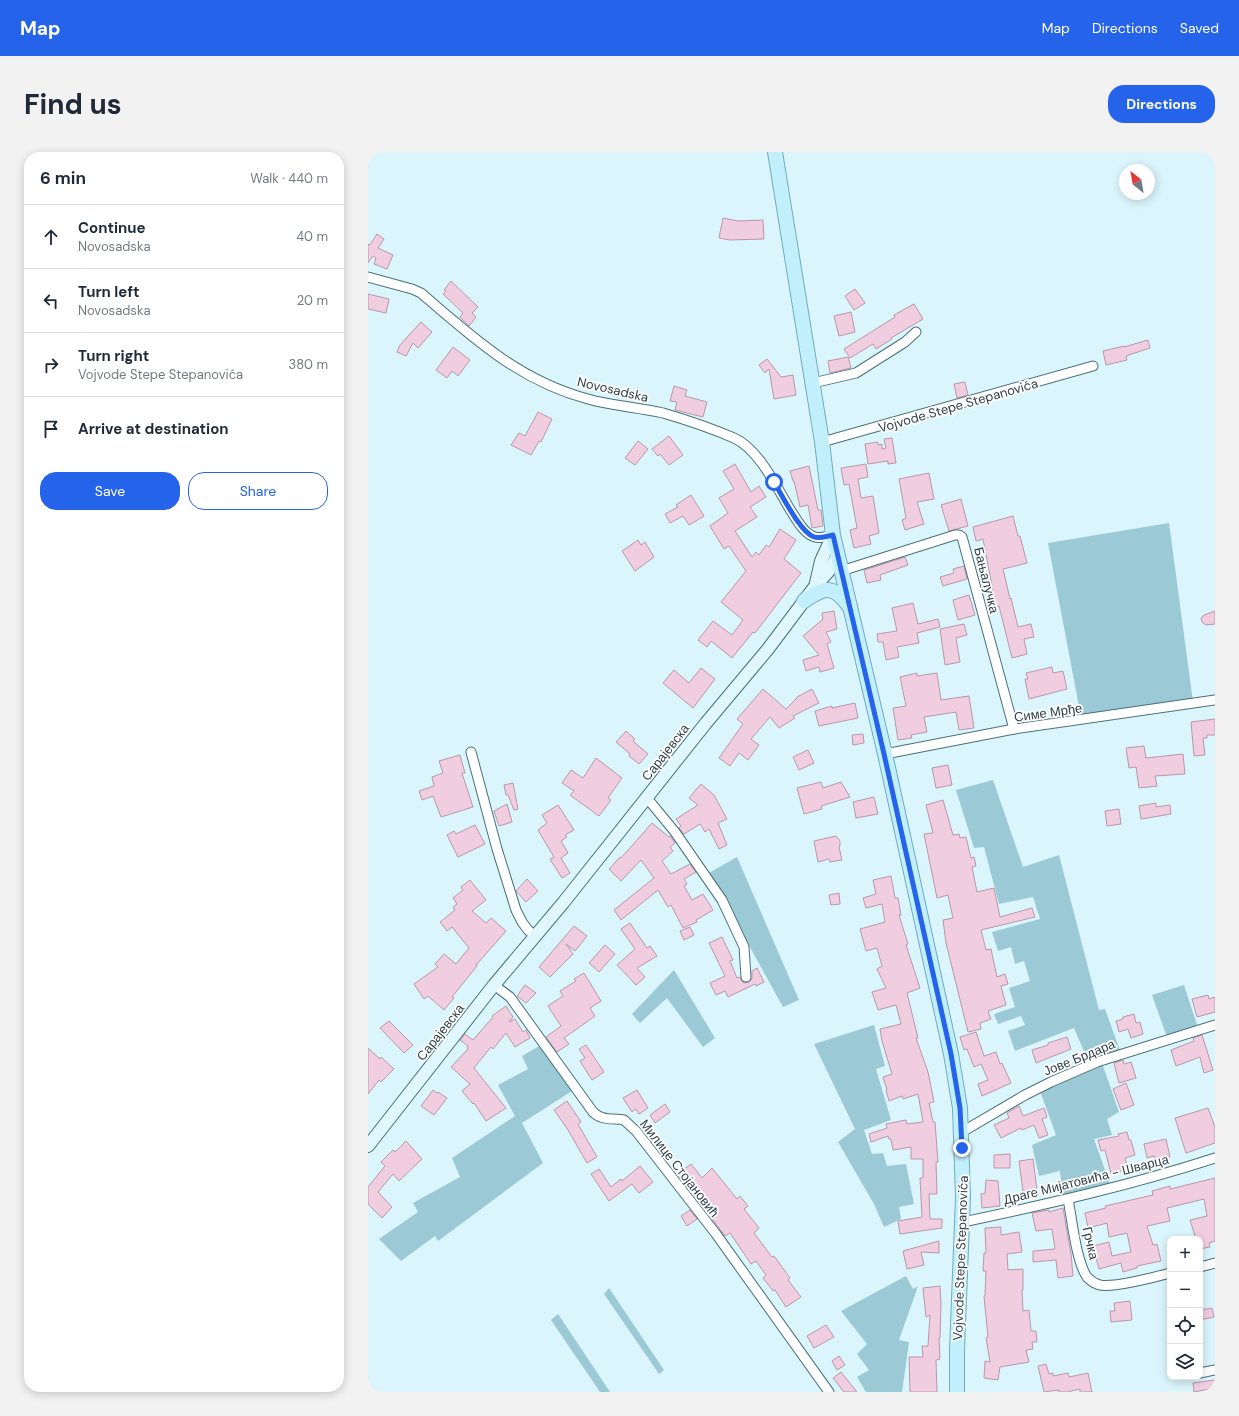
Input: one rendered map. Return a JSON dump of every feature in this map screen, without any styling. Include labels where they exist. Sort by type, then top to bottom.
[{"type":"main road","name":"Vojvode Stepe Stepanovića","points":[[775,152],[822,442],[833,535],[951,1054],[960,1108],[962,1132],[963,1222],[957,1350],[957,1392]]},
{"type":"main road","points":[[816,585],[821,561],[833,535]]},
{"type":"main road","name":"Сарајевска","points":[[368,1146],[494,985],[563,903],[706,723],[768,649],[816,585],[828,572],[838,555]]},
{"type":"main road","points":[[804,601],[821,590],[832,590],[843,598],[850,608]]},
{"type":"street","name":"Novosadska","points":[[368,277],[421,293],[495,355],[540,381],[588,399],[662,413],[741,441],[752,451],[765,468],[801,526],[814,537],[821,538],[833,535]]},
{"type":"street","points":[[813,383],[856,374],[905,342],[916,332]]},
{"type":"street","name":"Vojvode Stepe Stepanovića","points":[[822,442],[1093,366]]},
{"type":"street","name":"Бањалучка","points":[[842,571],[955,535],[962,537],[1014,729]]},
{"type":"street","name":"Симе Мрђе","points":[[884,754],[1014,729],[1215,700]]},
{"type":"street","points":[[471,752],[497,849],[516,910],[522,922],[535,936]]},
{"type":"street","points":[[647,798],[675,832],[722,900],[744,947],[746,977]]},
{"type":"street","name":"Милице Стојановић","points":[[494,985],[510,997],[593,1112],[598,1117],[604,1119],[624,1120],[636,1131],[716,1234],[829,1392]]},
{"type":"street","name":"Јове Брдара","points":[[962,1132],[1025,1095],[1098,1062],[1215,1025]]},
{"type":"street","name":"Драге Мијатовића - Шварца","points":[[963,1222],[1068,1200],[1215,1158]]},
{"type":"street","name":"Грчка","points":[[1068,1200],[1080,1263],[1088,1277],[1094,1283],[1102,1286],[1120,1284],[1167,1275]]},
{"type":"street","points":[[1203,1266],[1215,1264]]},
{"type":"street","points":[[1203,1372],[1215,1370]]},
{"type":"shaded area","points":[[1169,523],[1193,702],[1081,717],[1048,543]]},
{"type":"shaded area","points":[[993,780],[1023,867],[1059,855],[1099,1010],[1105,1009],[1122,1056],[1102,1063],[1119,1112],[1107,1119],[1112,1135],[1094,1139],[1110,1184],[1063,1196],[1060,1171],[1039,1176],[1032,1145],[1056,1135],[1040,1091],[1089,1063],[1074,1028],[1015,1051],[1008,1031],[1025,1025],[1021,1016],[998,1024],[994,1014],[1015,1007],[1009,988],[1030,981],[1024,961],[1015,964],[1011,947],[998,951],[992,932],[1040,919],[1033,897],[999,904],[984,847],[974,848],[956,790]]},
{"type":"shaded area","points":[[737,857],[799,1000],[783,1007],[709,873]]},
{"type":"shaded area","points":[[674,970],[715,1038],[703,1047],[667,998],[640,1023],[632,1014]]},
{"type":"shaded area","points":[[1184,985],[1198,1028],[1167,1037],[1152,995]]},
{"type":"shaded area","points":[[874,1025],[885,1066],[876,1069],[891,1120],[864,1130],[872,1154],[883,1153],[887,1166],[906,1164],[914,1204],[899,1207],[901,1219],[884,1227],[874,1204],[838,1142],[855,1129],[814,1044]]},
{"type":"shaded area","points":[[541,1045],[572,1091],[522,1123],[543,1163],[438,1241],[435,1236],[401,1261],[379,1239],[418,1212],[413,1203],[460,1177],[452,1158],[515,1116],[498,1085],[528,1069],[522,1056]]},
{"type":"shaded area","points":[[906,1276],[913,1289],[918,1286],[899,1340],[909,1342],[902,1392],[866,1392],[857,1377],[869,1370],[857,1354],[867,1344],[841,1311]]},
{"type":"shaded area","points":[[609,1288],[664,1370],[659,1374],[604,1294]]},
{"type":"shaded area","points":[[558,1314],[610,1392],[600,1392],[551,1320]]},
{"type":"building","points":[[723,218],[738,221],[763,220],[764,239],[730,240],[719,238]]},
{"type":"building","points":[[377,234],[384,239],[378,248],[393,255],[387,269],[374,264],[376,258],[373,256],[368,263],[368,244],[370,245]]},
{"type":"building","points":[[451,281],[478,307],[472,313],[476,317],[469,326],[460,317],[463,313],[443,294],[446,291],[444,290]]},
{"type":"building","points":[[855,289],[865,303],[854,310],[845,296]]},
{"type":"building","points":[[368,294],[389,299],[386,313],[368,309]]},
{"type":"building","points":[[914,304],[923,319],[891,338],[892,339],[876,349],[873,344],[850,358],[844,349],[895,317],[894,315]]},
{"type":"building","points":[[851,312],[855,332],[839,336],[834,316]]},
{"type":"building","points":[[421,322],[432,332],[418,348],[413,343],[406,356],[397,352],[400,345]]},
{"type":"building","points":[[1148,340],[1150,348],[1126,356],[1127,360],[1106,365],[1103,351]]},
{"type":"building","points":[[453,347],[470,360],[458,376],[452,371],[447,378],[436,370]]},
{"type":"building","points":[[848,357],[851,368],[830,373],[828,361]]},
{"type":"building","points":[[767,359],[781,377],[793,375],[796,395],[774,399],[769,369],[765,373],[759,365]]},
{"type":"building","points":[[965,382],[968,395],[957,398],[954,384]]},
{"type":"building","points":[[674,386],[687,390],[685,396],[707,402],[703,417],[675,410],[677,402],[670,401]]},
{"type":"building","points":[[538,412],[552,419],[541,442],[539,441],[531,455],[511,445],[519,433],[525,436]]},
{"type":"building","points":[[669,436],[683,455],[669,465],[660,454],[658,456],[652,449]]},
{"type":"building","points":[[892,438],[896,463],[888,464],[888,461],[868,464],[865,444],[878,442],[878,445],[882,444],[882,449],[886,448],[884,439]]},
{"type":"building","points":[[638,441],[648,449],[635,465],[625,458]]},
{"type":"building","points":[[735,464],[751,492],[759,486],[766,497],[750,507],[757,517],[735,531],[752,557],[756,552],[759,555],[766,545],[769,547],[780,529],[796,540],[784,559],[801,573],[755,633],[753,632],[732,658],[711,641],[707,647],[698,640],[713,621],[732,635],[743,620],[721,602],[746,571],[729,546],[724,549],[710,526],[728,513],[719,498],[734,489],[723,471]]},
{"type":"building","points":[[866,464],[868,477],[858,479],[861,498],[873,496],[879,533],[869,536],[871,544],[854,548],[850,530],[857,528],[849,484],[844,485],[841,468]]},
{"type":"building","points":[[809,466],[818,510],[821,510],[823,526],[812,528],[808,505],[800,507],[790,471]]},
{"type":"building","points":[[929,473],[934,499],[917,502],[924,524],[905,530],[902,520],[906,518],[899,479]]},
{"type":"building","points":[[691,495],[704,516],[689,525],[683,516],[670,523],[665,514],[678,507],[676,505]]},
{"type":"building","points":[[961,499],[968,526],[949,531],[941,505]]},
{"type":"building","points":[[1013,516],[1027,563],[1003,569],[1018,627],[1031,624],[1034,637],[1024,639],[1027,654],[1012,658],[999,606],[996,607],[983,539],[976,541],[973,527]]},
{"type":"building","points":[[638,540],[641,545],[645,542],[654,557],[635,571],[622,551]]},
{"type":"building","points":[[905,557],[908,565],[880,575],[881,580],[867,583],[864,570]]},
{"type":"building","points":[[964,566],[967,579],[943,586],[940,577],[954,573],[953,569]]},
{"type":"building","points":[[969,595],[975,615],[958,620],[953,600]]},
{"type":"building","points":[[913,603],[918,624],[938,619],[940,627],[917,633],[919,643],[897,647],[899,657],[886,660],[883,642],[878,642],[877,634],[897,631],[892,608]]},
{"type":"building","points":[[834,611],[837,629],[826,632],[831,642],[827,644],[834,668],[820,672],[819,667],[806,671],[803,660],[819,655],[803,636],[823,619],[822,613]]},
{"type":"building","points":[[1215,611],[1215,624],[1206,625],[1202,622],[1201,618],[1204,615]]},
{"type":"building","points":[[964,624],[967,635],[956,638],[960,662],[945,665],[940,629]]},
{"type":"building","points":[[1052,667],[1053,673],[1063,671],[1067,689],[1029,699],[1025,679],[1028,679],[1026,673]]},
{"type":"building","points":[[701,668],[715,679],[693,708],[663,683],[674,670],[689,683]]},
{"type":"building","points":[[917,673],[917,676],[937,673],[941,700],[969,696],[974,728],[959,730],[956,712],[924,717],[927,732],[911,735],[912,738],[898,740],[893,708],[906,706],[900,677]]},
{"type":"building","points":[[763,689],[786,709],[797,697],[812,689],[819,703],[793,716],[795,718],[779,728],[770,717],[751,739],[759,745],[748,760],[739,753],[730,766],[719,758],[743,724],[737,719]]},
{"type":"building","points":[[855,703],[858,718],[819,726],[815,711],[832,706],[832,708]]},
{"type":"building","points":[[1215,719],[1215,735],[1207,735],[1207,738],[1203,738],[1205,755],[1194,756],[1191,722]]},
{"type":"building","points":[[626,731],[635,739],[633,741],[648,754],[639,764],[616,742]]},
{"type":"building","points":[[863,734],[864,743],[853,745],[852,735]]},
{"type":"building","points":[[1144,746],[1146,758],[1183,754],[1185,774],[1155,776],[1157,786],[1139,788],[1136,767],[1129,768],[1126,748]]},
{"type":"building","points":[[808,750],[814,763],[799,770],[793,757]]},
{"type":"building","points":[[460,755],[465,773],[462,773],[473,807],[441,817],[433,796],[422,800],[419,791],[434,786],[432,777],[443,773],[439,761]]},
{"type":"building","points":[[596,758],[622,778],[608,798],[611,800],[599,816],[570,795],[574,791],[562,783],[571,770],[583,778]]},
{"type":"building","points":[[948,765],[952,785],[936,788],[932,768]]},
{"type":"building","points":[[821,782],[823,788],[841,782],[850,797],[821,806],[822,809],[804,814],[797,788]]},
{"type":"building","points":[[513,783],[518,809],[514,810],[508,795],[506,795],[504,785]]},
{"type":"building","points":[[701,784],[714,795],[727,819],[718,823],[727,845],[719,849],[709,829],[705,832],[700,824],[684,834],[679,828],[681,826],[676,819],[698,805],[689,798]]},
{"type":"building","points":[[874,797],[878,814],[856,818],[853,802]]},
{"type":"building","points":[[943,800],[953,835],[959,834],[960,838],[966,837],[971,858],[974,857],[976,866],[972,867],[977,892],[994,888],[1000,917],[1032,908],[1035,917],[981,930],[986,950],[991,949],[997,977],[1005,974],[1008,984],[1001,986],[1006,1005],[988,1011],[991,1019],[980,1023],[981,1029],[968,1032],[946,943],[943,920],[953,918],[948,895],[937,898],[924,834],[933,833],[926,805]]},
{"type":"building","points":[[1156,803],[1156,807],[1170,805],[1171,814],[1141,819],[1139,806]]},
{"type":"building","points":[[507,804],[512,822],[499,826],[494,811]]},
{"type":"building","points":[[558,805],[574,830],[565,835],[567,837],[561,841],[568,853],[561,858],[570,873],[562,878],[550,859],[554,857],[538,830],[547,823],[542,815]]},
{"type":"building","points":[[1119,809],[1121,824],[1107,826],[1105,811]]},
{"type":"building","points":[[652,823],[669,837],[670,836],[675,843],[670,847],[673,851],[662,861],[671,874],[690,864],[696,872],[684,879],[687,884],[684,886],[692,900],[703,894],[713,910],[696,920],[697,922],[683,928],[671,905],[668,907],[658,890],[621,920],[614,910],[654,878],[641,860],[621,881],[609,869],[620,857],[621,858]]},
{"type":"building","points":[[475,825],[485,844],[458,857],[447,835],[454,831],[456,834]]},
{"type":"building","points":[[836,836],[840,841],[839,847],[842,860],[830,862],[829,859],[818,862],[814,841]]},
{"type":"building","points":[[891,876],[895,898],[898,898],[901,915],[899,915],[908,944],[906,945],[920,988],[907,993],[918,1038],[916,1038],[928,1072],[934,1102],[929,1103],[933,1122],[935,1122],[938,1162],[936,1162],[937,1194],[929,1194],[930,1219],[942,1219],[942,1228],[900,1234],[898,1221],[922,1217],[920,1178],[923,1178],[923,1159],[911,1159],[911,1147],[893,1150],[891,1139],[889,1139],[888,1136],[871,1142],[869,1134],[887,1128],[886,1124],[906,1120],[907,1124],[923,1122],[918,1094],[903,1099],[902,1096],[889,1101],[883,1077],[892,1074],[880,1029],[901,1024],[896,1005],[878,1010],[872,992],[886,988],[877,969],[882,966],[877,948],[866,951],[860,929],[885,922],[882,904],[866,908],[863,898],[876,894],[873,880]]},
{"type":"building","points":[[527,879],[538,891],[526,902],[516,891]]},
{"type":"building","points":[[470,880],[486,900],[472,911],[486,923],[491,918],[506,931],[476,964],[477,966],[452,997],[454,998],[444,1010],[428,996],[424,999],[414,984],[438,967],[435,964],[444,954],[456,964],[469,948],[452,927],[447,931],[440,922],[455,910],[453,907],[457,904],[453,898],[463,890],[461,887]]},
{"type":"building","points":[[839,893],[840,904],[831,905],[829,895]]},
{"type":"building","points":[[630,923],[647,948],[650,946],[657,956],[637,968],[645,977],[636,985],[617,965],[635,949],[621,929]]},
{"type":"building","points":[[574,926],[587,936],[575,951],[566,944],[573,954],[550,977],[539,967]]},
{"type":"building","points":[[690,927],[694,935],[684,940],[680,931]]},
{"type":"building","points":[[722,937],[733,960],[730,961],[737,978],[740,977],[744,983],[749,982],[752,979],[752,971],[757,968],[764,982],[756,986],[755,984],[728,997],[725,991],[716,995],[710,983],[725,976],[709,943]]},
{"type":"building","points":[[605,945],[615,954],[599,972],[589,963]]},
{"type":"building","points":[[584,973],[601,1001],[590,1008],[595,1016],[564,1038],[569,1044],[557,1052],[546,1037],[561,1026],[548,1006],[563,996],[560,991],[576,981],[574,979]]},
{"type":"building","points":[[525,985],[536,993],[526,1003],[517,996]]},
{"type":"building","points":[[1208,995],[1209,999],[1215,997],[1215,1012],[1197,1017],[1192,999]]},
{"type":"building","points":[[506,1006],[513,1017],[509,1022],[515,1019],[523,1032],[526,1030],[530,1038],[515,1047],[506,1033],[493,1049],[491,1047],[474,1068],[506,1108],[486,1121],[474,1103],[473,1104],[462,1091],[470,1084],[451,1067],[468,1049],[468,1046],[460,1040],[465,1034],[473,1040],[493,1017],[492,1016]]},
{"type":"building","points":[[1134,1014],[1136,1023],[1140,1022],[1143,1034],[1131,1038],[1128,1029],[1119,1032],[1116,1021]]},
{"type":"building","points":[[389,1021],[413,1045],[404,1053],[380,1028]]},
{"type":"building","points":[[976,1032],[984,1056],[996,1052],[1000,1064],[1002,1063],[1011,1083],[982,1096],[978,1084],[988,1080],[981,1064],[974,1067],[967,1049],[964,1050],[960,1037]]},
{"type":"building","points":[[1202,1035],[1213,1070],[1204,1073],[1200,1057],[1176,1066],[1171,1050],[1194,1041],[1193,1038]]},
{"type":"building","points":[[1067,1037],[1071,1049],[1036,1063],[1032,1050]]},
{"type":"building","points":[[586,1045],[604,1072],[592,1080],[580,1061],[585,1058],[579,1049]]},
{"type":"building","points":[[368,1048],[394,1069],[381,1082],[379,1080],[368,1094]]},
{"type":"building","points":[[1123,1060],[1124,1064],[1131,1062],[1136,1078],[1119,1083],[1114,1063]]},
{"type":"building","points":[[1126,1083],[1134,1105],[1121,1110],[1113,1089]]},
{"type":"building","points":[[433,1090],[447,1098],[434,1115],[421,1106]]},
{"type":"building","points":[[637,1090],[648,1108],[639,1114],[636,1109],[632,1112],[623,1098]]},
{"type":"building","points":[[567,1101],[581,1122],[578,1124],[597,1157],[587,1163],[568,1130],[554,1110]]},
{"type":"building","points":[[665,1104],[670,1112],[655,1123],[650,1115]]},
{"type":"building","points":[[1019,1106],[1023,1116],[1044,1108],[1047,1117],[1042,1119],[1048,1135],[1039,1138],[1034,1125],[1022,1130],[1021,1128],[1001,1138],[994,1125],[1009,1118],[1007,1113]]},
{"type":"building","points":[[1208,1108],[1215,1127],[1215,1143],[1186,1153],[1175,1118]]},
{"type":"building","points":[[1127,1132],[1135,1155],[1125,1158],[1128,1169],[1111,1174],[1105,1150],[1101,1151],[1098,1140],[1119,1136],[1118,1134]]},
{"type":"building","points":[[1166,1139],[1170,1157],[1155,1161],[1154,1156],[1147,1158],[1144,1144]]},
{"type":"building","points":[[406,1141],[422,1159],[399,1181],[393,1174],[378,1192],[392,1207],[382,1218],[368,1204],[368,1187],[385,1166],[381,1162],[393,1150],[395,1152]]},
{"type":"building","points":[[1010,1154],[1010,1168],[994,1168],[994,1155]]},
{"type":"building","points":[[1033,1159],[1037,1190],[1023,1192],[1019,1161]]},
{"type":"building","points":[[691,1164],[702,1178],[712,1168],[737,1199],[740,1196],[748,1206],[744,1209],[759,1228],[754,1233],[772,1257],[774,1256],[790,1278],[788,1280],[801,1297],[786,1307],[775,1290],[773,1291],[763,1278],[766,1275],[756,1261],[751,1264],[730,1233],[725,1236],[678,1174]]},
{"type":"building","points":[[640,1166],[653,1182],[639,1193],[632,1184],[609,1201],[591,1174],[599,1169],[611,1187],[621,1179],[622,1181]]},
{"type":"building","points":[[1215,1178],[1215,1241],[1209,1243],[1210,1247],[1203,1248],[1203,1236],[1195,1236],[1190,1220],[1207,1216],[1204,1199],[1167,1208],[1170,1221],[1147,1226],[1153,1245],[1157,1244],[1161,1261],[1137,1266],[1137,1268],[1123,1272],[1121,1263],[1099,1269],[1093,1246],[1109,1242],[1112,1256],[1131,1252],[1127,1233],[1109,1237],[1107,1223],[1088,1228],[1085,1213],[1106,1208],[1105,1206],[1153,1195],[1152,1191],[1170,1186],[1170,1189]]},
{"type":"building","points":[[986,1180],[998,1181],[1000,1206],[982,1208],[981,1194],[985,1193]]},
{"type":"building","points":[[1063,1208],[1071,1254],[1073,1276],[1058,1278],[1056,1260],[1033,1262],[1033,1251],[1055,1249],[1052,1229],[1036,1231],[1032,1213],[1049,1210],[1049,1212]]},
{"type":"building","points":[[690,1210],[697,1219],[687,1226],[681,1216]]},
{"type":"building","points":[[1001,1227],[1001,1235],[1019,1232],[1022,1252],[1007,1254],[1008,1270],[1023,1269],[1023,1311],[1029,1310],[1031,1331],[1036,1331],[1037,1342],[1032,1342],[1033,1349],[1026,1350],[1029,1362],[1000,1367],[998,1380],[984,1378],[985,1361],[990,1362],[986,1338],[988,1337],[984,1296],[986,1271],[983,1271],[984,1253],[986,1253],[985,1228]]},
{"type":"building","points":[[939,1241],[939,1253],[921,1252],[924,1265],[907,1269],[903,1251]]},
{"type":"building","points":[[940,1286],[940,1359],[936,1360],[937,1392],[910,1392],[909,1357],[923,1357],[922,1346],[928,1346],[930,1315],[926,1317],[923,1288]]},
{"type":"building","points":[[1130,1301],[1132,1320],[1111,1322],[1110,1311],[1115,1311],[1114,1303]]},
{"type":"building","points":[[1212,1308],[1214,1317],[1203,1319],[1203,1310]]},
{"type":"building","points":[[826,1325],[834,1337],[814,1348],[807,1336]]},
{"type":"building","points":[[839,1356],[845,1365],[837,1370],[832,1361]]},
{"type":"building","points":[[1046,1364],[1049,1374],[1053,1373],[1053,1376],[1068,1373],[1069,1377],[1088,1373],[1092,1392],[1080,1392],[1080,1389],[1067,1392],[1059,1392],[1059,1390],[1044,1392],[1038,1366]]},
{"type":"building","points":[[841,1372],[857,1392],[844,1392],[833,1378]]},
{"type":"building","points":[[1215,1380],[1215,1388],[1194,1392],[1193,1383]]},
{"type":"route","points":[[774,482],[801,526],[807,532],[814,537],[821,538],[833,535],[951,1054],[960,1108],[962,1148]]}]
